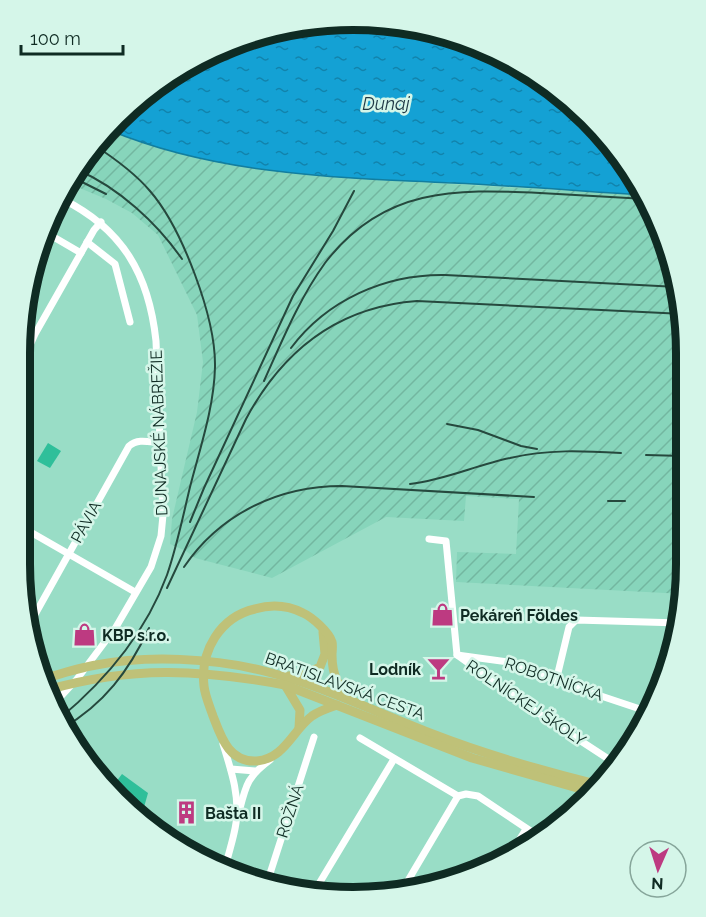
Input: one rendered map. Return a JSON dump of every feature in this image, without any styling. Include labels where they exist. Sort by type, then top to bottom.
[{"type":"main road","points":[[337,705],[312,716],[279,753],[263,760],[247,760],[236,755],[222,742],[210,708],[204,679],[209,649],[220,630],[242,613],[276,605],[295,610],[308,615],[318,623],[332,641],[332,668],[336,680],[343,692],[358,704]]},
{"type":"main road","points":[[299,728],[300,710],[285,681],[320,667],[325,654],[322,629]]},
{"type":"main road","name":"BRATISLAVSKÁ CESTA","points":[[51,677],[96,665],[122,662],[184,661],[245,667],[358,704],[483,752],[522,765],[590,783]]},
{"type":"main road","name":"BRATISLAVSKÁ CESTA","points":[[55,688],[97,677],[138,672],[213,674],[285,681],[337,705],[472,758],[583,790]]},
{"type":"street","name":"DUNAJSKÉ NÁBREŽIE","points":[[59,699],[117,627],[151,567],[161,536],[164,505],[156,341],[148,295],[141,276],[128,253],[101,222],[67,202]]},
{"type":"street","points":[[30,344],[87,242],[101,222]]},
{"type":"street","points":[[52,236],[81,253]]},
{"type":"street","points":[[87,242],[115,264],[130,322]]},
{"type":"street","name":"PÁVIA","points":[[34,616],[129,446],[133,442],[142,440],[161,442]]},
{"type":"street","points":[[30,532],[135,592]]},
{"type":"street","name":"ROĽNÍCKEJ ŠKOLY","points":[[429,539],[446,541],[457,656],[610,760]]},
{"type":"street","points":[[556,681],[568,627],[576,620],[671,623]]},
{"type":"street","name":"ROBOTNÍCKA","points":[[457,656],[515,663],[556,681],[642,710]]},
{"type":"street","name":"ROŽNÁ","points":[[269,876],[314,737]]},
{"type":"street","points":[[360,738],[458,796],[466,794],[478,796],[532,833]]},
{"type":"street","points":[[222,742],[236,794],[236,824]]},
{"type":"street","points":[[227,861],[245,790],[255,771],[279,753]]},
{"type":"street","points":[[318,885],[394,759]]},
{"type":"street","points":[[231,769],[247,760]]},
{"type":"street","points":[[231,769],[255,771]]},
{"type":"street","points":[[407,882],[458,796]]},
{"type":"street","points":[[518,841],[526,829]]},
{"type":"shaded area","points":[[117,133],[139,142],[201,158],[343,178],[634,194],[659,249],[673,311],[676,353],[674,593],[456,582],[457,552],[516,554],[519,499],[466,496],[464,521],[386,517],[272,578],[195,558],[170,544],[172,519],[197,412],[203,362],[197,315],[158,235],[132,213],[76,186],[97,156]]},
{"type":"shaded area","points":[[48,443],[61,451],[50,468],[37,461]]},
{"type":"shaded area","points":[[122,774],[148,793],[143,810],[140,807],[116,783]]},
{"type":"water","name":"Dunaj","points":[[353,30],[395,33],[457,47],[496,63],[532,84],[566,110],[596,140],[634,194],[279,172],[192,157],[117,133],[156,97],[210,63],[249,47],[290,36]]},
{"type":"railway","points":[[66,713],[93,688],[123,654],[158,596],[174,553],[206,428],[215,367],[210,324],[203,300],[195,274],[174,227],[144,184],[102,150]]},
{"type":"railway","points":[[84,173],[108,186],[136,208],[161,232],[182,259]]},
{"type":"railway","points":[[80,181],[106,194]]},
{"type":"railway","points":[[190,522],[293,296],[333,231],[354,191]]},
{"type":"railway","points":[[264,381],[299,306],[325,263],[347,238],[371,219],[396,206],[450,193],[479,192],[637,198]]},
{"type":"railway","points":[[291,348],[305,331],[340,304],[359,293],[401,279],[445,275],[669,287]]},
{"type":"railway","points":[[167,588],[246,419],[261,394],[295,353],[315,336],[337,323],[362,312],[417,301],[673,313]]},
{"type":"railway","points":[[447,424],[478,430],[521,446],[537,449]]},
{"type":"railway","points":[[410,484],[524,455],[566,451],[621,453]]},
{"type":"railway","points":[[646,455],[676,456]]},
{"type":"railway","points":[[184,567],[198,548],[233,518],[252,507],[295,491],[342,486],[534,497]]},
{"type":"railway","points":[[608,501],[625,501]]},
{"type":"railway","points":[[71,723],[91,708],[114,685],[133,658],[149,628]]},
{"type":"place","name":"Pekáreň Földes","points":[[442,615]]},
{"type":"place","name":"KBP s.r.o.","points":[[84,635]]},
{"type":"place","name":"Lodník","points":[[439,669]]},
{"type":"place","name":"Bašta II","points":[[187,813]]}]
